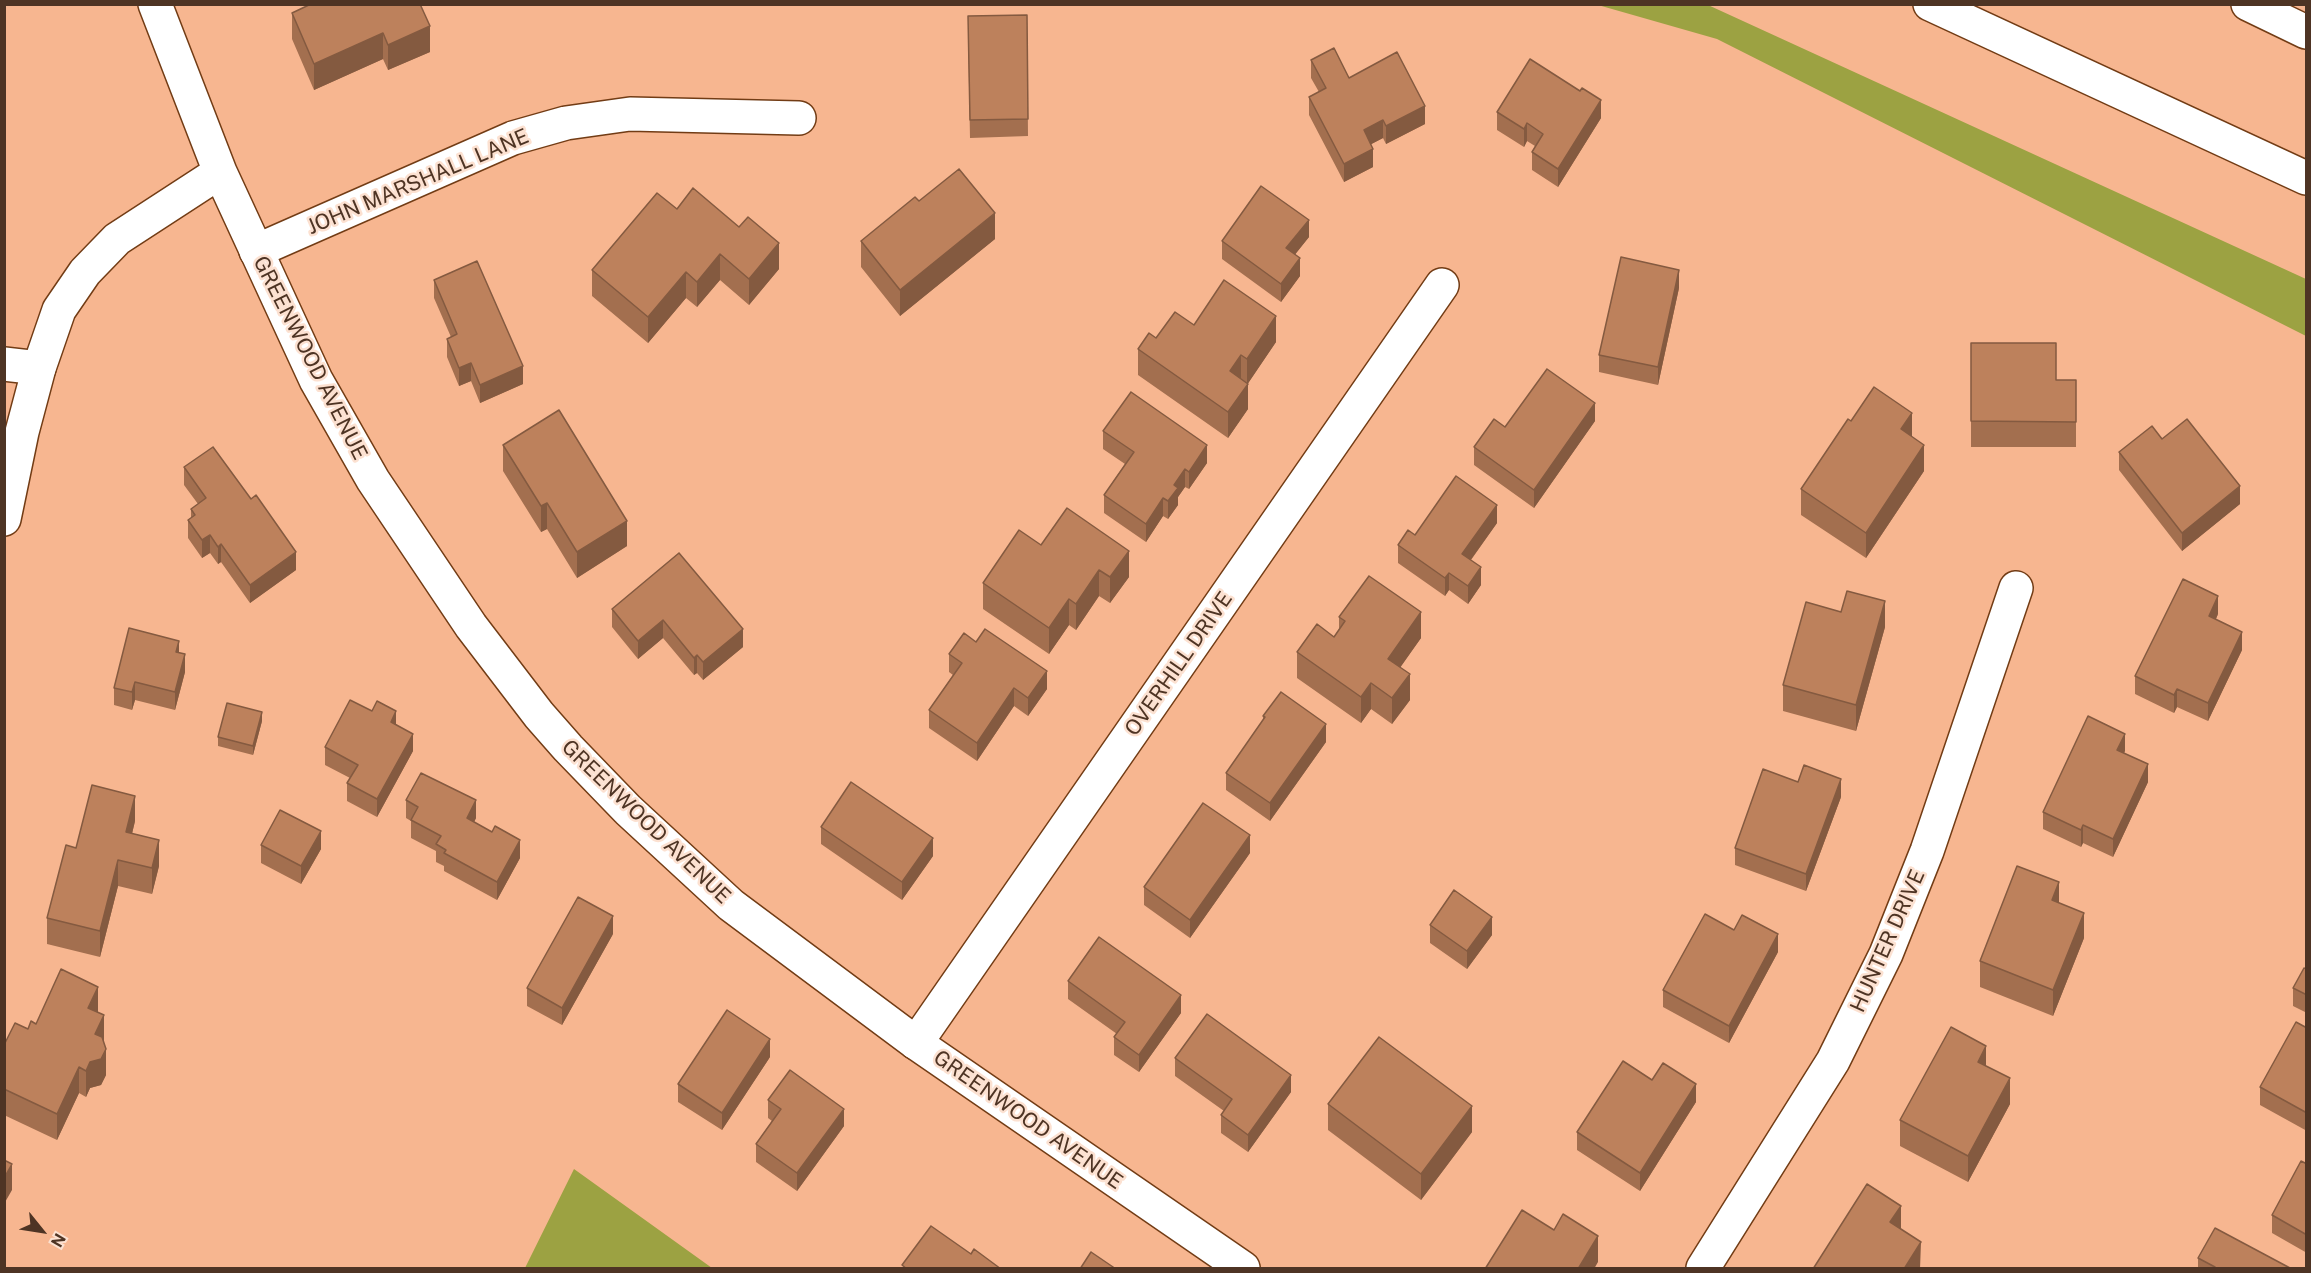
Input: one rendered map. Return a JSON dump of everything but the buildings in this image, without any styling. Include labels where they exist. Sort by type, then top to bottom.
[{"type":"main road","name":"GREENWOOD AVENUE","points":[[155,4],[220,172],[316,380],[373,480],[471,626],[539,715],[628,810],[731,904],[916,1043],[1243,1269]]},
{"type":"main road","points":[[1930,4],[2307,178]]},
{"type":"main road","points":[[2248,4],[2307,32]]},
{"type":"main road","name":"JOHN MARSHALL LANE","points":[[256,251],[513,138],[566,123],[630,114],[799,118]]},
{"type":"main road","points":[[4,519],[22,432],[39,368],[59,310],[85,272],[117,239],[220,172]]},
{"type":"main road","name":"OVERHILL DRIVE","points":[[916,1043],[1442,285]]},
{"type":"main road","points":[[4,364],[39,368]]},
{"type":"main road","name":"HUNTER DRIVE","points":[[1703,1269],[1833,1061],[1886,954],[1927,851],[2016,588]]},
{"type":"green space","points":[[1598,5],[1708,5],[2306,279],[2306,336],[1717,39]]},
{"type":"green space","points":[[574,1169],[712,1268],[525,1268]]}]
